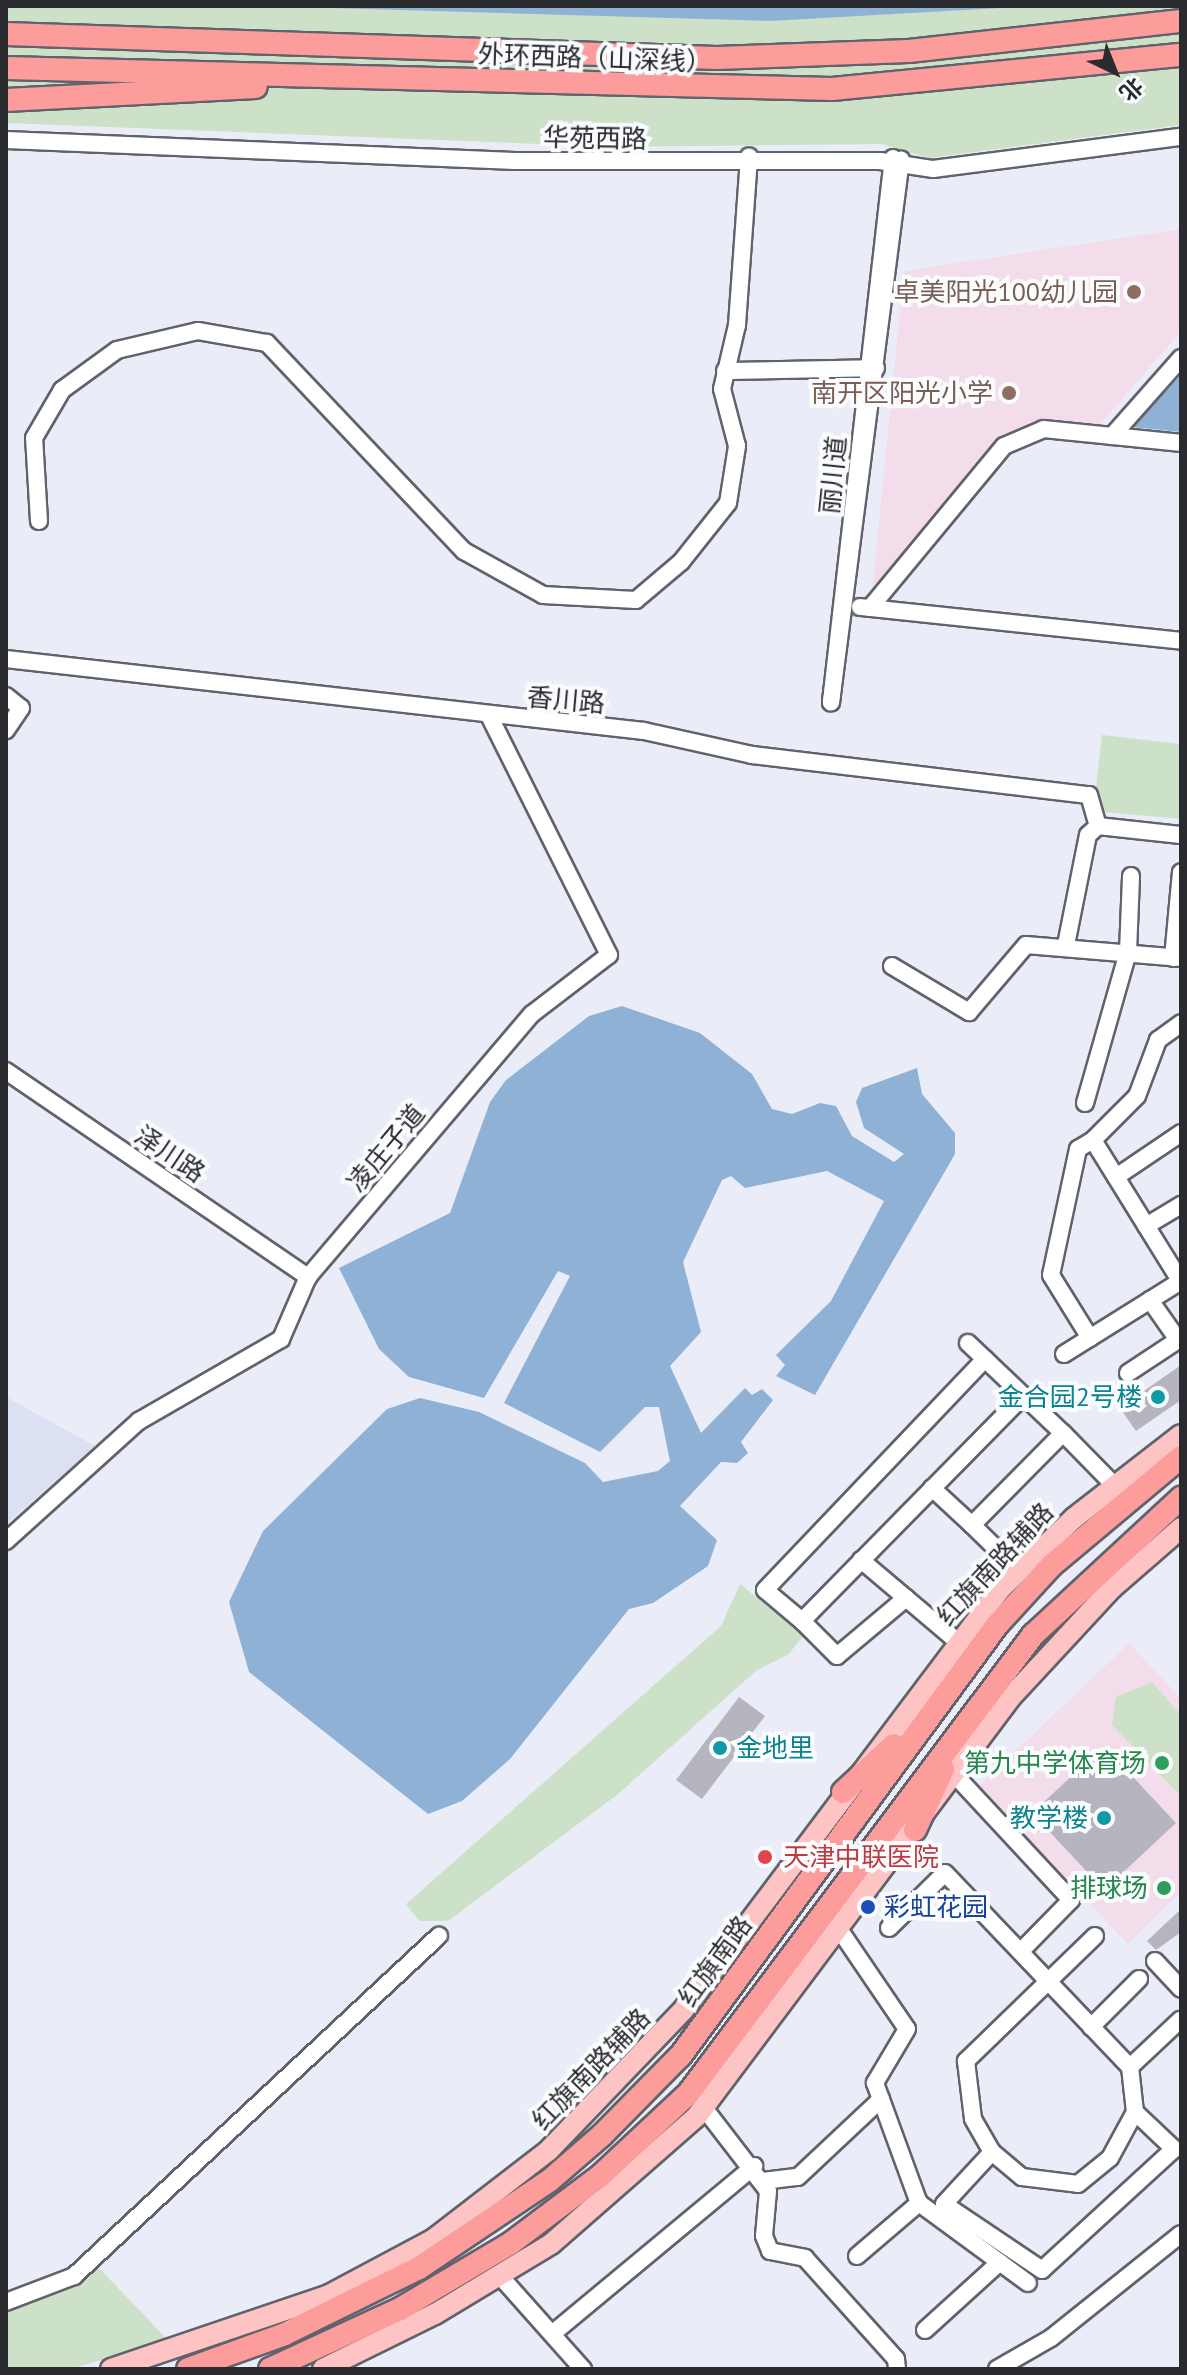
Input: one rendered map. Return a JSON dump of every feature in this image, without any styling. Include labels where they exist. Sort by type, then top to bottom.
[{"type":"highway","name":"外环西路（山深线）","points":[[6,34],[717,58],[909,51],[1181,21]]},
{"type":"highway","name":"外环西路（山深线）","points":[[6,68],[305,79],[832,89],[1181,55]]},
{"type":"highway","points":[[6,100],[305,79]]},
{"type":"highway","name":"红旗南路","points":[[188,2369],[298,2329],[419,2268],[549,2181],[681,2055],[936,1706],[1052,1565],[1181,1457]]},
{"type":"highway","points":[[270,2369],[427,2294],[553,2214],[688,2094],[1033,1635],[1181,1498]]},
{"type":"highway","points":[[843,1792],[936,1706]]},
{"type":"highway","points":[[915,1830],[960,1730]]},
{"type":"main road","name":"红旗南路辅路","points":[[111,2369],[329,2295],[434,2239],[503,2189],[583,2119],[684,2009],[957,1641],[1019,1571],[1114,1485],[1181,1435]]},
{"type":"main road","points":[[323,2369],[500,2276],[613,2195],[704,2108],[841,1932],[954,1774],[1057,1644],[1181,1528]]},
{"type":"street","name":"华苑西路","points":[[6,134],[749,159]]},
{"type":"street","name":"华苑西路","points":[[6,140],[965,163],[1181,135]]},
{"type":"street","points":[[39,521],[34,438],[62,390],[117,350],[198,331],[267,343],[464,551],[543,595],[636,600],[681,562],[728,503],[737,446],[725,371],[737,325],[749,159]]},
{"type":"street","name":"丽川道","points":[[833,702],[897,161]]},
{"type":"street","points":[[1112,436],[1181,358]]},
{"type":"street","points":[[725,371],[873,368]]},
{"type":"street","points":[[870,608],[1004,446],[1044,429],[1181,443]]},
{"type":"street","points":[[845,605],[1181,641]]},
{"type":"street","name":"香川路","points":[[6,659],[490,717],[644,731],[752,755],[1089,795],[1098,826]]},
{"type":"street","points":[[6,696],[21,708],[6,730]]},
{"type":"street","name":"凌庄子道","points":[[6,1541],[139,1421],[281,1339],[308,1277],[532,1014],[609,955],[490,717]]},
{"type":"street","points":[[1066,945],[1088,835],[1098,826],[1181,835]]},
{"type":"street","points":[[892,966],[969,1012],[1026,945],[1066,945],[1177,958],[1181,872]]},
{"type":"street","points":[[1085,1103],[1128,952],[1131,876]]},
{"type":"street","points":[[1090,1338],[1051,1275],[1078,1149],[1093,1140],[1137,1096],[1158,1040],[1181,1023]]},
{"type":"street","name":"泽川路","points":[[6,1071],[308,1277]]},
{"type":"street","points":[[1116,1177],[1181,1133]]},
{"type":"street","points":[[1064,1354],[1181,1282],[1093,1140]]},
{"type":"street","points":[[1146,1226],[1181,1205]]},
{"type":"street","points":[[1128,1373],[1179,1339],[1150,1300]]},
{"type":"street","points":[[968,1343],[1114,1485]]},
{"type":"street","points":[[906,1598],[837,1656],[765,1590],[985,1359]]},
{"type":"street","points":[[802,1621],[1023,1396]]},
{"type":"street","points":[[972,1525],[1063,1433]]},
{"type":"street","points":[[932,1488],[1019,1571]]},
{"type":"street","points":[[861,1560],[957,1641]]},
{"type":"street","points":[[954,1774],[1071,1900],[1021,1951]]},
{"type":"street","points":[[889,1928],[945,1873],[1021,1951],[1047,1983],[1130,2067],[1135,2112],[1110,2158],[1078,2184],[1022,2177],[992,2152],[973,2119],[966,2061],[1047,1983],[1095,1936]]},
{"type":"street","points":[[841,1932],[907,2029],[875,2083],[919,2203],[1028,2283]]},
{"type":"street","points":[[6,2302],[74,2276],[439,1936]]},
{"type":"street","points":[[1155,1961],[1178,1979]]},
{"type":"street","points":[[1091,2027],[1139,1979]]},
{"type":"street","points":[[1130,2067],[1180,2020]]},
{"type":"street","points":[[552,2334],[758,2174],[798,2177],[881,2099]]},
{"type":"street","points":[[704,2108],[758,2174],[770,2251],[805,2258],[896,2359],[897,2369]]},
{"type":"street","points":[[992,2152],[944,2204],[1042,2270],[1177,2152],[1135,2112]]},
{"type":"street","points":[[857,2256],[919,2203]]},
{"type":"street","points":[[997,2369],[1051,2338],[1181,2234]]},
{"type":"street","points":[[925,2330],[1000,2262]]},
{"type":"street","points":[[500,2276],[583,2369]]},
{"type":"shaded area","name":"南开区阳光小学","points":[[1181,229],[1181,331],[1096,429],[1040,424],[991,452],[872,592],[904,271]]},
{"type":"shaded area","points":[[6,1397],[95,1446],[6,1524]]},
{"type":"shaded area","points":[[1129,1643],[1181,1699],[1181,1892],[1128,1944],[978,1787]]},
{"type":"green space","points":[[6,6],[1181,6],[1181,125],[929,158],[881,144],[615,147],[6,123]]},
{"type":"green space","points":[[1102,735],[1181,744],[1181,819],[1093,811]]},
{"type":"green space","points":[[740,1584],[803,1636],[789,1654],[757,1670],[617,1795],[448,1921],[419,1921],[406,1904],[721,1626]]},
{"type":"green space","name":"第九中学体育场","points":[[1152,1682],[1181,1715],[1181,1796],[1112,1725],[1116,1697]]},
{"type":"green space","points":[[97,2266],[169,2341],[70,2369],[6,2369],[6,2305]]},
{"type":"water","points":[[265,6],[1034,6],[770,21]]},
{"type":"water","points":[[1181,375],[1181,432],[1132,427]]},
{"type":"water","points":[[622,1006],[700,1033],[752,1074],[772,1109],[792,1114],[820,1103],[836,1106],[852,1136],[894,1162],[904,1154],[864,1128],[856,1102],[862,1088],[917,1068],[922,1094],[955,1133],[955,1154],[815,1395],[776,1376],[785,1365],[776,1355],[831,1301],[884,1201],[827,1171],[745,1188],[731,1176],[722,1180],[683,1262],[701,1332],[670,1366],[701,1433],[745,1388],[752,1395],[762,1389],[773,1400],[741,1442],[748,1453],[737,1463],[721,1462],[680,1506],[717,1540],[708,1566],[653,1603],[629,1609],[510,1759],[462,1801],[428,1814],[249,1672],[229,1602],[263,1531],[387,1409],[420,1398],[479,1412],[585,1463],[603,1482],[658,1471],[670,1461],[659,1407],[645,1407],[600,1452],[504,1403],[570,1276],[558,1271],[484,1398],[409,1377],[379,1349],[339,1268],[450,1213],[490,1102],[506,1080],[589,1016]]},
{"type":"building","name":"金合园2号楼","points":[[1181,1365],[1181,1400],[1136,1431],[1110,1394],[1121,1386],[1131,1400]]},
{"type":"building","name":"金地里","points":[[739,1697],[765,1716],[702,1799],[676,1780]]},
{"type":"building","name":"教学楼","points":[[1104,1746],[1176,1823],[1104,1890],[1032,1813]]},
{"type":"building","points":[[1181,1909],[1181,1932],[1156,1950],[1147,1941]]},
{"type":"place","name":"卓美阳光100幼儿园","points":[[1134,292]]},
{"type":"place","name":"南开区阳光小学","points":[[1009,393]]},
{"type":"place","name":"金合园2号楼","points":[[1158,1397]]},
{"type":"place","name":"金地里","points":[[720,1748]]},
{"type":"place","name":"第九中学体育场","points":[[1162,1763]]},
{"type":"place","name":"教学楼","points":[[1104,1818]]},
{"type":"place","name":"天津中联医院","points":[[765,1857]]},
{"type":"place","name":"排球场","points":[[1164,1888]]},
{"type":"place","name":"彩虹花园","points":[[868,1907]]}]
